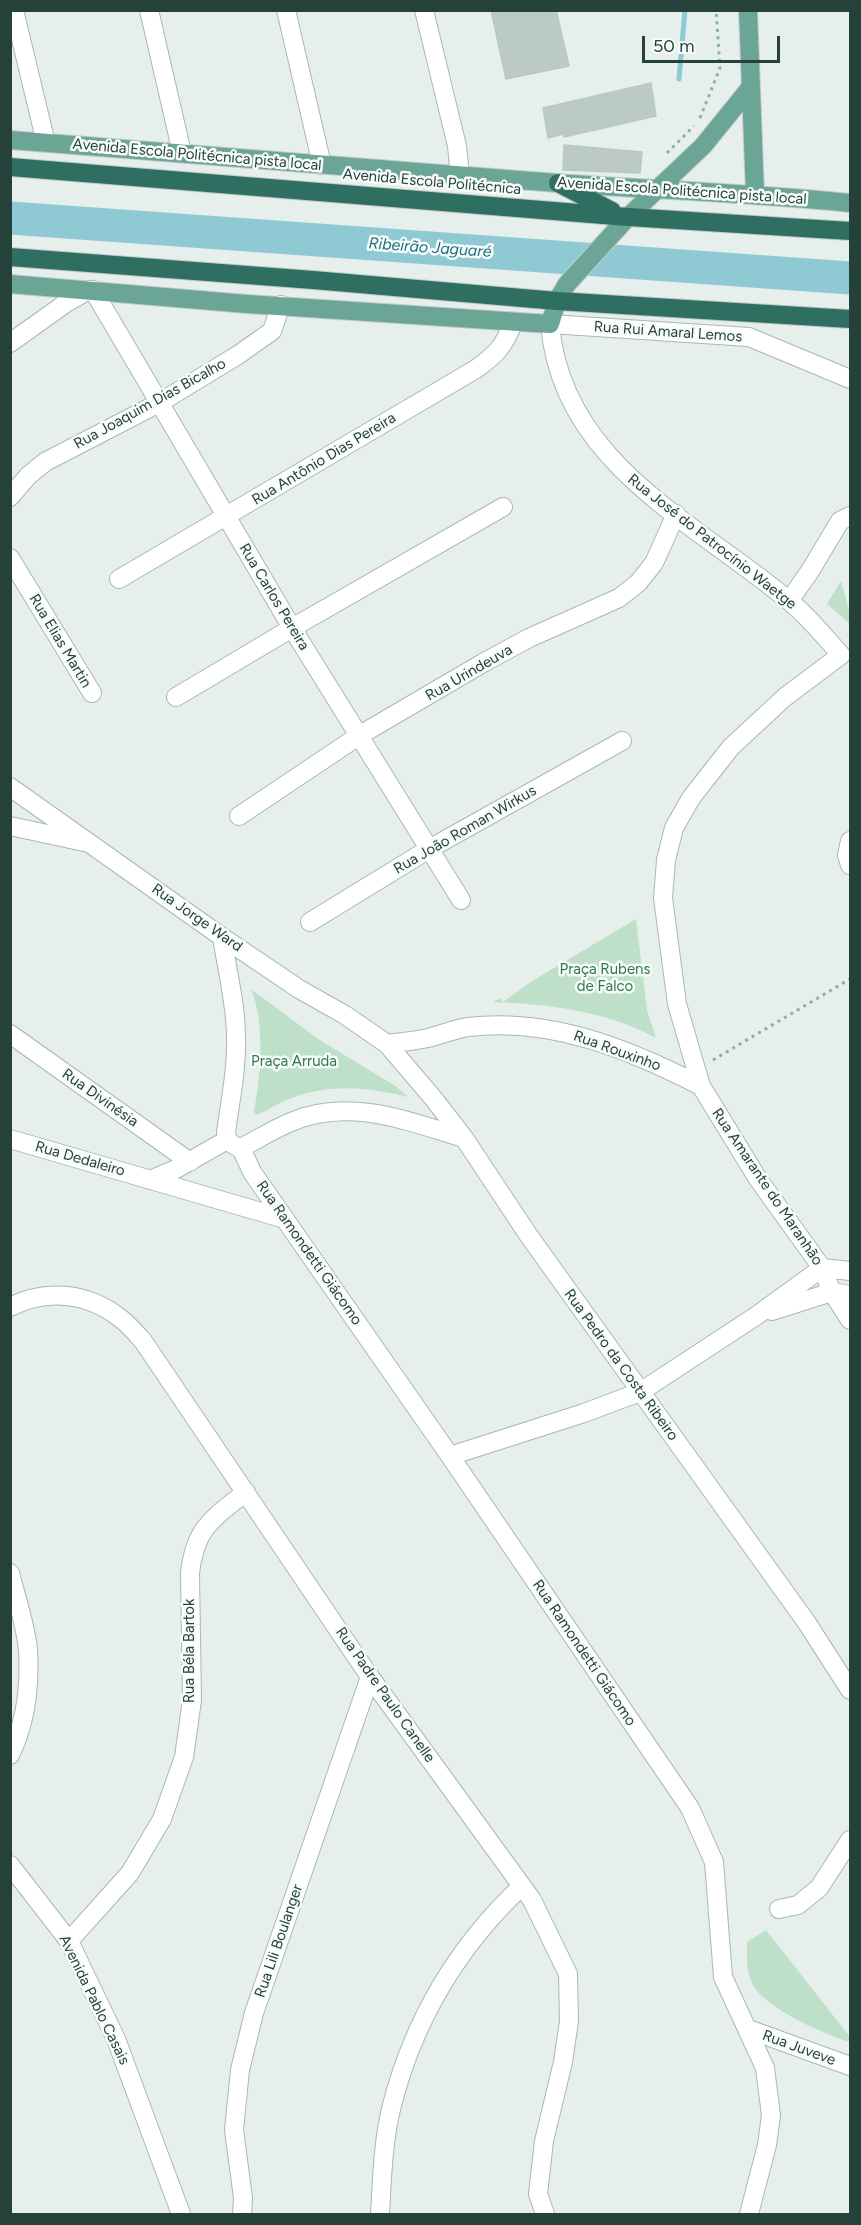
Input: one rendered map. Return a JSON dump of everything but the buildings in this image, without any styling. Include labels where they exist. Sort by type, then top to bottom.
[{"type":"highway","name":"Avenida Escola Politécnica","points":[[10,167],[628,217],[850,231]]},
{"type":"highway","points":[[558,183],[628,217]]},
{"type":"highway","points":[[10,257],[557,301],[850,319]]},
{"type":"main road","points":[[748,10],[756,194]]},
{"type":"main road","points":[[10,284],[247,304],[550,324],[557,301],[567,284],[628,217],[703,146],[750,88]]},
{"type":"main road","name":"Avenida Escola Politécnica pista local","points":[[10,140],[460,176],[756,194],[850,203]]},
{"type":"street","points":[[14,10],[46,143]]},
{"type":"street","points":[[149,10],[182,153]]},
{"type":"street","points":[[285,10],[322,165]]},
{"type":"street","points":[[424,10],[456,146],[460,176]]},
{"type":"street","points":[[10,343],[66,303],[91,290]]},
{"type":"street","name":"Rua Carlos Pereira","points":[[91,290],[292,628],[461,900]]},
{"type":"street","name":"Rua Joaquim Dias Bicalho","points":[[10,497],[28,476],[45,462],[159,403],[238,355],[272,331],[281,305]]},
{"type":"street","name":"Rua Antônio Dias Pereira","points":[[119,579],[476,369],[495,355],[506,342],[513,323]]},
{"type":"street","name":"Rua Rui Amaral Lemos","points":[[550,324],[749,337],[850,379]]},
{"type":"street","name":"Rua José do Patrocínio Waetge","points":[[550,324],[554,359],[563,386],[581,420],[601,448],[626,475],[789,601],[846,655],[785,697],[731,747],[691,798],[675,828],[666,860],[664,879],[666,930],[677,1004],[701,1086]]},
{"type":"street","points":[[176,698],[292,628],[503,507]]},
{"type":"street","name":"Rua Urindeuva","points":[[239,816],[360,735],[529,638],[619,598],[638,583],[654,563],[676,514]]},
{"type":"street","points":[[789,601],[840,521],[850,516]]},
{"type":"street","name":"Rua Elias Martin","points":[[10,558],[92,693]]},
{"type":"street","name":"Rua João Roman Wirkus","points":[[310,922],[429,849],[622,741]]},
{"type":"street","name":"Rua Jorge Ward","points":[[10,787],[222,937],[387,1044]]},
{"type":"street","points":[[10,826],[92,844]]},
{"type":"street","points":[[850,842],[847,855],[850,865]]},
{"type":"street","points":[[222,937],[237,1037],[236,1071],[226,1133],[234,1144]]},
{"type":"street","name":"Rua Rouxinho","points":[[387,1044],[428,1038],[466,1027],[495,1026],[562,1032],[640,1056],[701,1086]]},
{"type":"street","name":"Rua Divinésia","points":[[10,1034],[190,1162]]},
{"type":"street","name":"Rua Pedro da Costa Ribeiro","points":[[387,1044],[464,1138],[529,1236],[807,1623],[850,1690]]},
{"type":"street","name":"Rua Amarante do Maranhão","points":[[701,1086],[758,1179],[822,1268],[832,1292],[850,1320]]},
{"type":"street","points":[[150,1180],[291,1122],[341,1110],[379,1113],[464,1138]]},
{"type":"street","name":"Rua Dedaleiro","points":[[10,1139],[285,1219]]},
{"type":"street","name":"Rua Ramondetti Giácomo","points":[[234,1144],[690,1809],[714,1862],[723,1977],[765,2068],[771,2115],[767,2145],[749,2214]]},
{"type":"street","points":[[450,1456],[584,1413],[640,1392],[756,1316],[822,1268],[850,1271]]},
{"type":"street","points":[[756,1316],[832,1292],[850,1295]]},
{"type":"street","name":"Rua Padre Paulo Canelle","points":[[10,1307],[41,1296],[68,1295],[91,1301],[120,1317],[143,1341],[370,1677],[532,1900],[568,1974],[569,2021],[563,2062],[544,2141],[538,2194],[544,2214]]},
{"type":"street","name":"Rua Béla Bartok","points":[[69,1941],[130,1873],[162,1818],[184,1757],[192,1700],[190,1573],[192,1558],[197,1540],[211,1520],[246,1492]]},
{"type":"street","points":[[10,1573],[28,1648],[28,1658],[27,1698],[18,1739],[10,1755]]},
{"type":"street","name":"Rua Lili Boulanger","points":[[242,2214],[243,2198],[234,2130],[240,2070],[254,2013],[370,1677]]},
{"type":"street","points":[[779,1910],[798,1905],[819,1888],[850,1840]]},
{"type":"street","name":"Avenida Pablo Casais","points":[[10,1865],[69,1941],[116,2039],[181,2214]]},
{"type":"street","points":[[380,2214],[382,2175],[392,2106],[414,2039],[442,1983],[497,1910],[522,1886]]},
{"type":"street","name":"Rua Juveve","points":[[748,2029],[850,2066]]},
{"type":"path","points":[[665,154],[699,121],[720,68],[716,10]]},
{"type":"path","points":[[701,1086],[708,1066],[714,1058],[850,979]]},
{"type":"green space","points":[[841,581],[850,613],[850,624],[827,604]]},
{"type":"green space","name":"Praça Rubens de Falco","points":[[636,919],[647,1010],[656,1038],[597,1015],[556,1007],[493,1002],[500,998],[503,1002],[532,981]]},
{"type":"green space","name":"Praça Arruda","points":[[251,989],[318,1039],[397,1087],[408,1097],[363,1089],[334,1089],[304,1094],[256,1115],[254,1111],[260,1066],[260,1033]]},
{"type":"green space","points":[[766,1930],[850,2037],[850,2042],[796,2019],[758,1992],[749,1973],[747,1942]]},
{"type":"waterway","points":[[679,79],[685,10]]},
{"type":"waterway","name":"Ribeirão Jaguaré","points":[[10,218],[850,278]]}]
